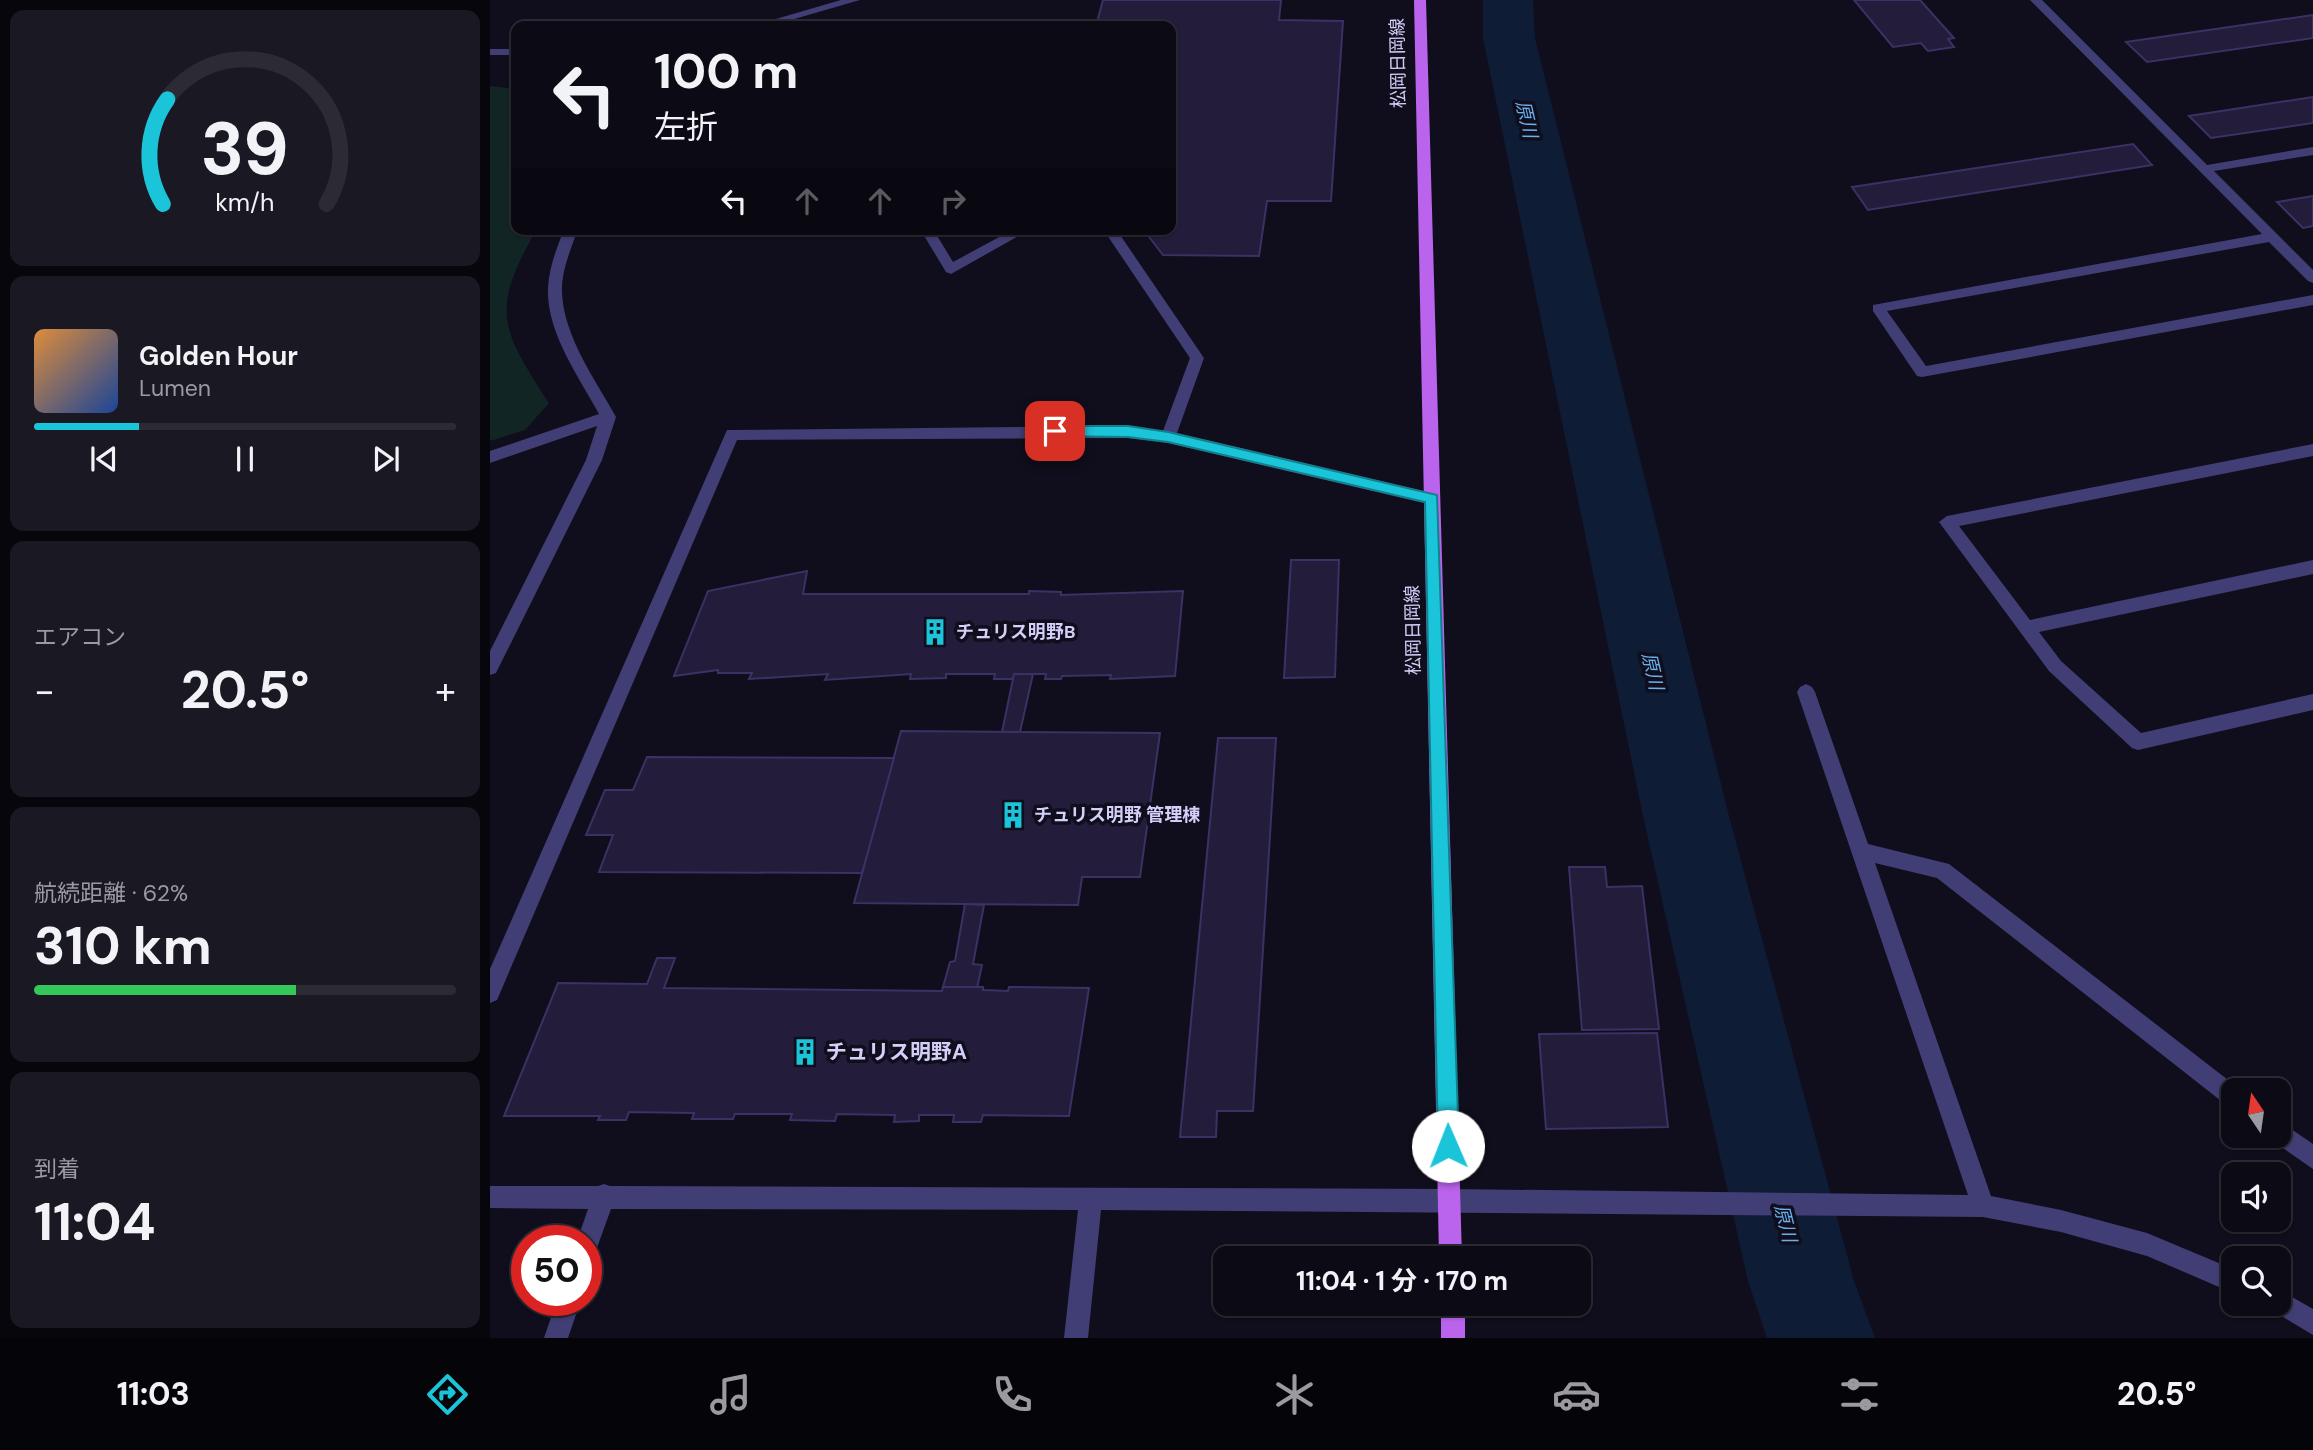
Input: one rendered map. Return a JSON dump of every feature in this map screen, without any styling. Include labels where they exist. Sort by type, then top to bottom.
[{"type":"main road","name":"松岡日岡線","points":[[1420,0],[1451,1246]]},
{"type":"main road","points":[[1452,1316],[1453,1338]]},
{"type":"street","points":[[805,21],[853,0]]},
{"type":"street","points":[[2036,0],[2313,278]]},
{"type":"street","points":[[490,52],[511,52]]},
{"type":"street","points":[[2204,169],[2313,151]]},
{"type":"street","points":[[490,668],[594,460],[608,416],[561,322],[555,293],[560,262],[569,235]]},
{"type":"street","points":[[930,235],[951,269],[1014,235]]},
{"type":"street","points":[[1113,235],[1196,358],[1168,437]]},
{"type":"street","points":[[2272,237],[1878,308],[1922,372],[2313,300]]},
{"type":"street","points":[[490,457],[608,416]]},
{"type":"street","points":[[490,993],[732,435],[1115,431],[1168,437],[1432,499]]},
{"type":"street","points":[[2313,450],[1947,522],[2055,666],[2138,742],[2313,702]]},
{"type":"street","points":[[2025,628],[2313,566]]},
{"type":"street","points":[[1806,692],[1983,1206]]},
{"type":"street","points":[[1861,852],[1942,870],[2221,1087]]},
{"type":"street","points":[[2291,1141],[2313,1158]]},
{"type":"street","points":[[490,1197],[604,1195],[1450,1200],[1983,1206],[2061,1221],[2147,1245],[2221,1276]]},
{"type":"street","points":[[594,1225],[604,1195]]},
{"type":"street","points":[[1076,1338],[1091,1199]]},
{"type":"street","points":[[2291,1309],[2313,1322]]},
{"type":"street","points":[[556,1338],[564,1316]]},
{"type":"green space","points":[[490,86],[511,88],[511,235],[534,235],[512,280],[507,300],[507,318],[520,356],[549,403],[525,430],[490,441]]},
{"type":"building","points":[[1103,0],[1281,0],[1279,20],[1343,21],[1331,201],[1267,201],[1259,256],[1163,255],[1148,235],[1176,235],[1176,21],[1097,21]]},
{"type":"building","points":[[1854,0],[1920,0],[1954,38],[1948,39],[1954,47],[1928,51],[1921,43],[1893,47]]},
{"type":"building","points":[[2313,15],[2313,38],[2147,62],[2126,42]]},
{"type":"building","points":[[2313,97],[2313,123],[2211,138],[2189,116]]},
{"type":"building","points":[[2133,144],[2152,165],[1868,210],[1852,187]]},
{"type":"building","points":[[2313,196],[2313,226],[2303,228],[2277,202]]},
{"type":"building","points":[[1291,560],[1339,560],[1335,677],[1284,678]]},
{"type":"building","name":"チュリス明野B","points":[[807,571],[803,594],[1029,594],[1029,591],[1061,592],[1061,595],[1183,591],[1175,676],[1110,679],[1111,675],[1062,676],[1061,679],[1045,679],[1046,674],[1014,674],[1013,679],[994,679],[995,674],[946,674],[946,678],[910,679],[911,674],[825,680],[828,674],[749,679],[752,673],[718,673],[718,670],[674,676],[708,591]]},
{"type":"building","points":[[1014,674],[1033,674],[1020,732],[1002,732]]},
{"type":"building","name":"チュリス明野 管理棟","points":[[901,731],[1160,733],[1140,877],[1082,877],[1078,905],[854,903]]},
{"type":"building","points":[[1218,738],[1276,738],[1253,1111],[1217,1111],[1216,1137],[1180,1137]]},
{"type":"building","points":[[647,757],[894,758],[862,873],[599,872],[613,835],[586,835],[605,790],[633,790]]},
{"type":"building","points":[[1569,867],[1605,867],[1607,887],[1642,886],[1659,1029],[1582,1030]]},
{"type":"building","points":[[965,904],[984,905],[973,964],[982,965],[977,988],[943,987],[950,962],[955,961]]},
{"type":"building","name":"チュリス明野A","points":[[657,958],[675,958],[664,988],[942,991],[943,987],[983,987],[983,990],[1008,991],[1009,987],[1089,988],[1069,1116],[983,1115],[981,1122],[953,1122],[954,1115],[919,1115],[919,1121],[894,1122],[895,1115],[837,1114],[835,1121],[790,1120],[792,1114],[735,1114],[733,1119],[692,1119],[694,1113],[629,1112],[626,1120],[598,1120],[600,1116],[504,1116],[558,983],[647,984]]},
{"type":"building","points":[[1657,1033],[1668,1127],[1546,1129],[1539,1034]]},
{"type":"waterway","name":"原川","points":[[1508,0],[1509,38],[1686,816],[1801,1281],[1821,1338]]},
{"type":"place","name":"チュリス明野B","points":[[935,632]]},
{"type":"place","name":"チュリス明野 管理棟","points":[[1013,815]]},
{"type":"place","name":"チュリス明野A","points":[[805,1052]]},
{"type":"route","points":[[1055,431],[1128,432],[1168,437],[1432,499],[1448,1146]]}]
